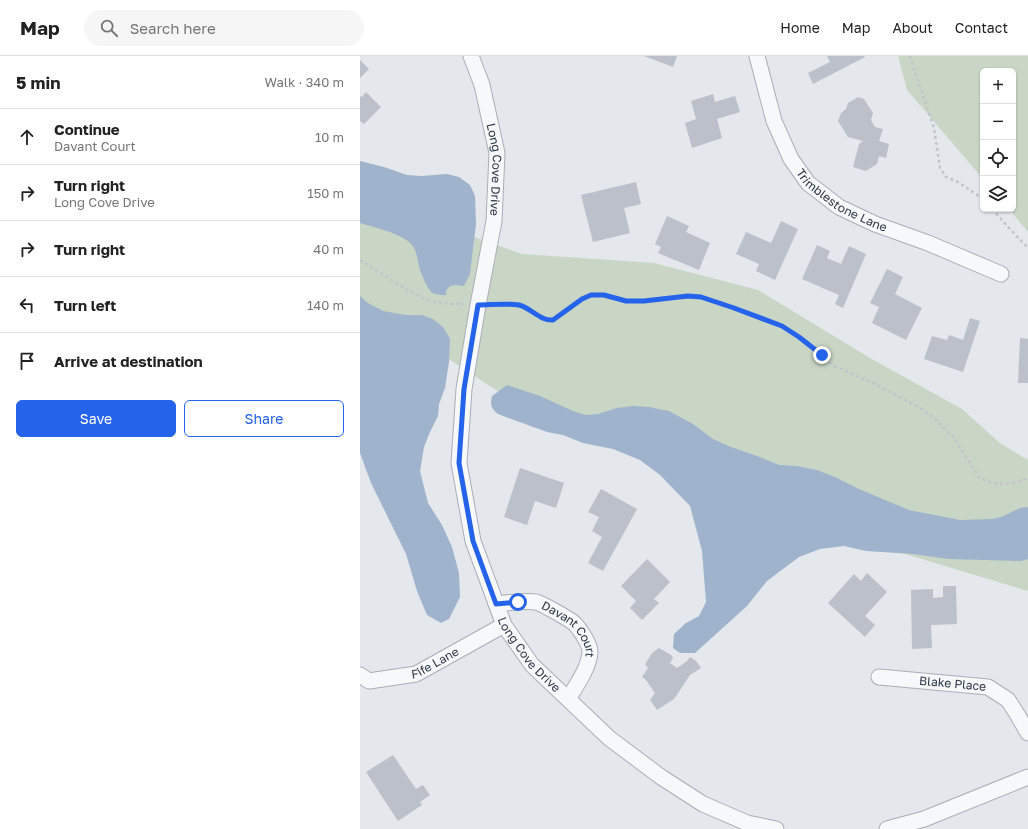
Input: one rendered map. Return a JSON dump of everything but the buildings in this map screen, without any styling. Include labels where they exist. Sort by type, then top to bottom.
[{"type":"street","name":"Long Cove Drive","points":[[472,56],[482,85],[497,153],[494,222],[464,389],[459,463],[473,541],[504,625],[532,665],[609,738],[662,777],[704,804],[747,824],[776,829]]},
{"type":"street","name":"Trimblestone Lane","points":[[757,56],[774,120],[791,159],[808,183],[839,207],[875,224],[928,242],[1001,274]]},
{"type":"street","name":"Davant Court","points":[[496,604],[536,602],[573,623],[586,640],[590,651],[588,663],[579,682],[568,699]]},
{"type":"street","name":"Fife Lane","points":[[360,675],[369,681],[416,674],[504,625]]},
{"type":"street","name":"Blake Place","points":[[878,677],[988,686],[1008,700],[1028,733]]},
{"type":"street","points":[[887,829],[924,819],[1028,777]]},
{"type":"path","points":[[910,56],[934,128],[940,168],[946,177],[958,182],[980,196]]},
{"type":"path","points":[[995,212],[1028,248]]},
{"type":"path","points":[[360,260],[409,292],[429,301],[450,304],[518,305],[526,308],[547,321],[553,320],[582,299],[591,295],[604,295],[626,301],[644,301],[688,296],[701,297],[782,326],[799,337],[834,366],[875,384],[917,406],[933,417],[954,438],[979,477],[984,480],[1001,484],[1014,483],[1028,478]]},
{"type":"green space","points":[[898,56],[1028,56],[1028,232],[1011,212],[1016,212],[1016,68],[980,68],[980,175],[907,90]]},
{"type":"green space","points":[[360,192],[380,203],[522,254],[654,263],[758,290],[870,358],[962,409],[1000,443],[1028,460],[1028,591],[776,515],[522,407],[429,346],[360,309]]},
{"type":"water","points":[[360,161],[407,175],[422,176],[447,174],[459,177],[470,185],[475,196],[476,224],[470,274],[464,286],[455,285],[448,288],[446,295],[438,295],[431,292],[423,278],[416,253],[407,240],[395,234],[360,223]]},
{"type":"water","points":[[360,296],[368,303],[383,311],[406,315],[422,315],[433,319],[443,327],[450,339],[449,362],[445,388],[439,404],[438,416],[424,447],[420,471],[428,503],[442,525],[452,547],[459,573],[460,597],[449,619],[441,623],[427,615],[417,591],[406,554],[371,483],[360,453]]},
{"type":"water","points":[[507,385],[540,396],[585,415],[598,414],[617,408],[633,406],[649,407],[669,411],[693,424],[713,439],[731,447],[779,465],[797,466],[817,470],[909,510],[960,520],[992,519],[1001,517],[1020,508],[1028,507],[1028,559],[1021,561],[949,559],[913,554],[866,551],[844,546],[820,549],[799,557],[767,581],[747,606],[695,653],[680,653],[673,648],[674,634],[686,623],[699,616],[706,602],[702,551],[690,506],[660,475],[640,460],[613,449],[583,443],[563,435],[547,432],[498,414],[492,406],[492,396]]},
{"type":"route","points":[[518,602],[496,604],[473,541],[459,463],[464,389],[478,305],[518,305],[526,308],[547,321],[553,320],[582,299],[591,295],[604,295],[626,301],[644,301],[688,296],[701,297],[782,326],[822,355]]}]
